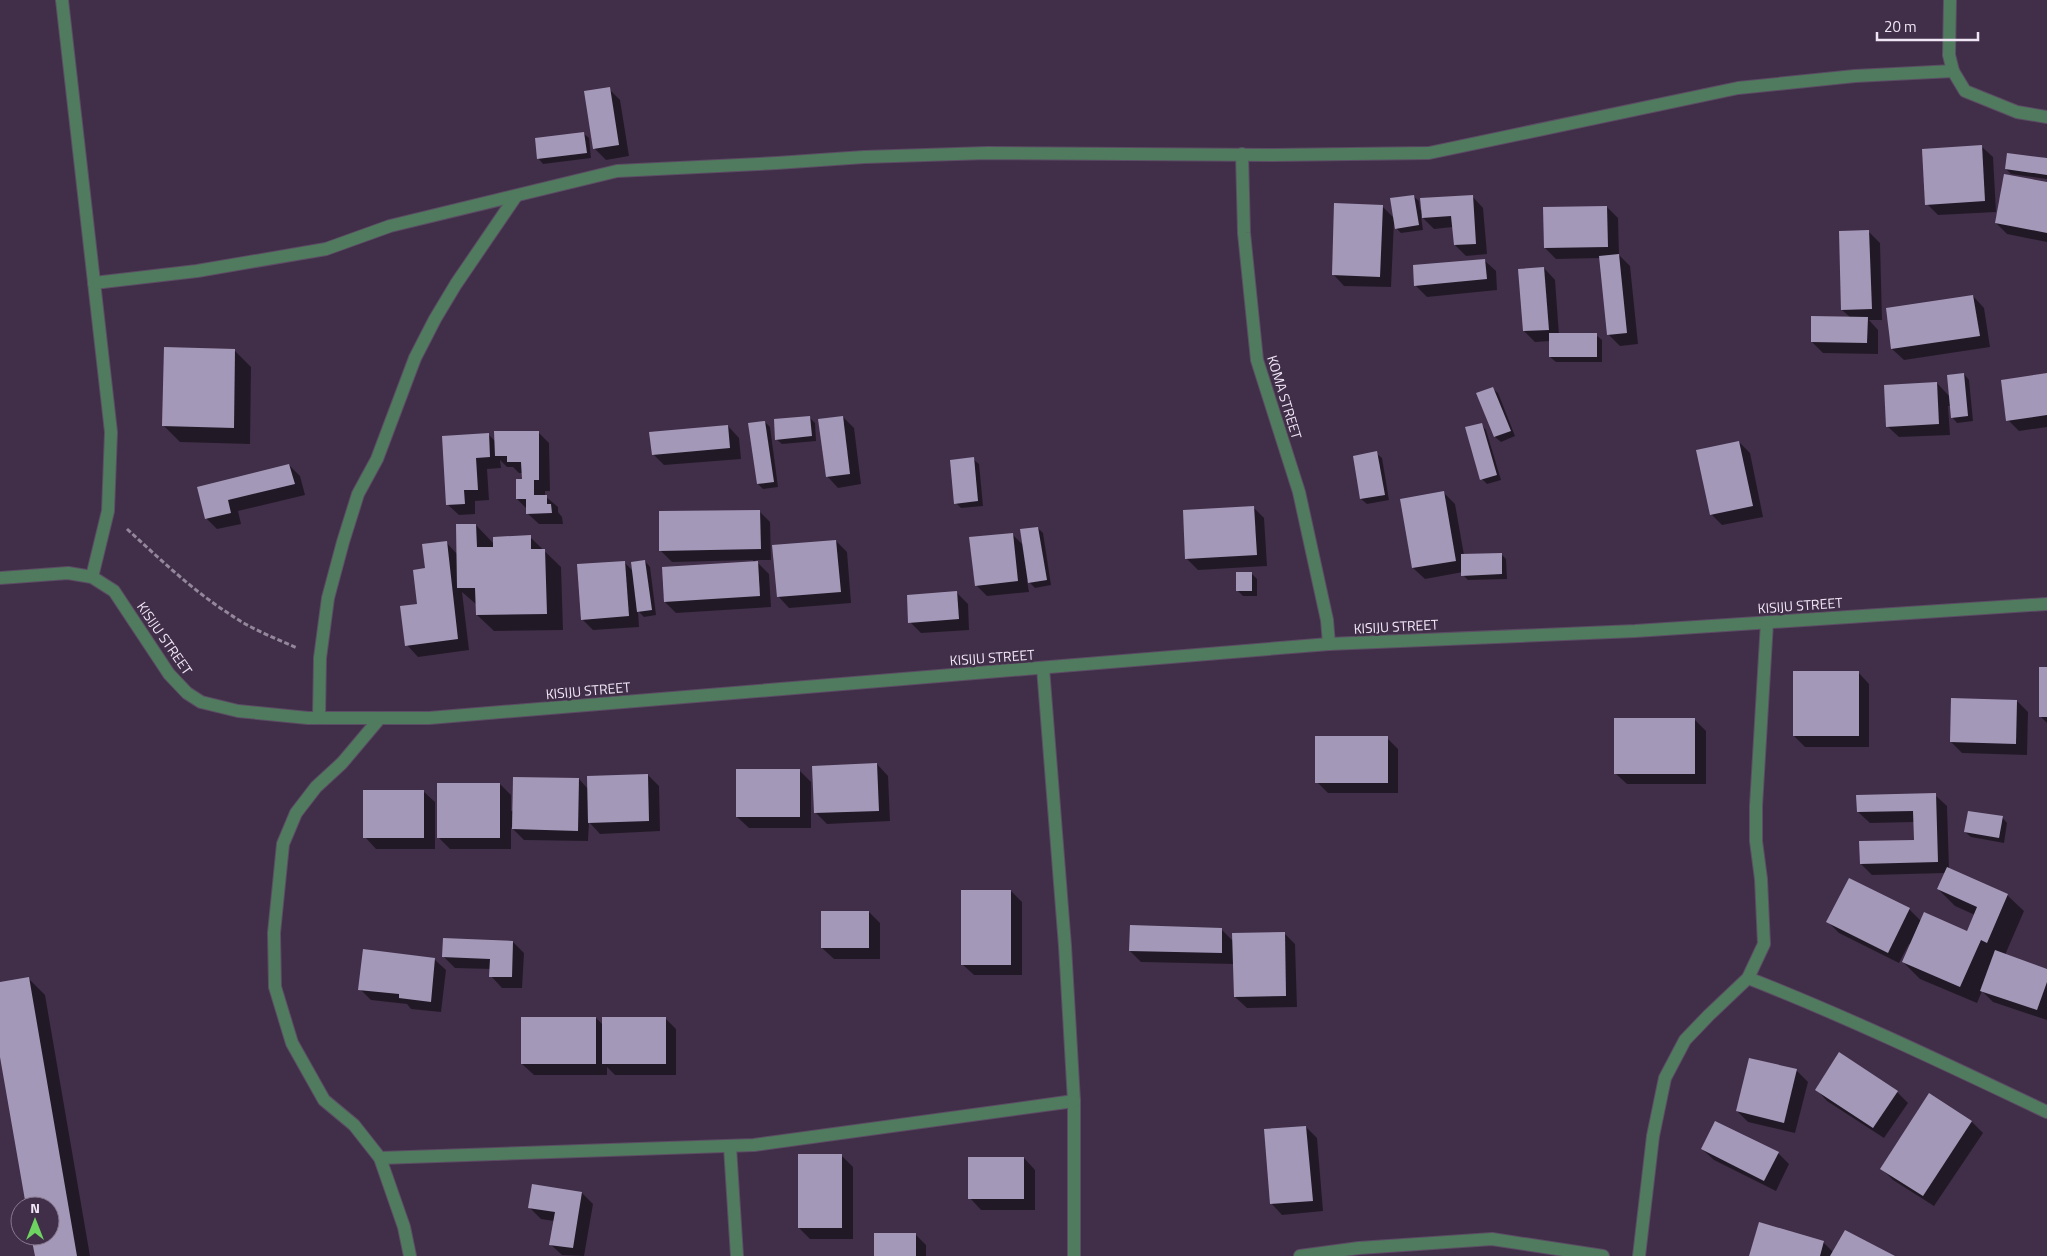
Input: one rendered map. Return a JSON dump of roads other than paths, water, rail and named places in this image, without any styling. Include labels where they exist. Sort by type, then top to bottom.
[{"type":"street","points":[[62,0],[111,432],[108,512],[92,577]]},
{"type":"street","points":[[1950,0],[1949,55],[1953,71],[1965,91],[2016,112],[2047,118]]},
{"type":"street","points":[[94,283],[197,271],[326,249],[390,226],[617,171],[864,157],[987,153],[1430,153],[1738,88],[1855,76],[1953,71]]},
{"type":"street","name":"KOMA STREET","points":[[1242,154],[1244,233],[1257,360],[1299,492],[1327,620],[1329,644]]},
{"type":"street","points":[[319,718],[320,658],[328,598],[358,494],[377,459],[415,358],[435,319],[456,284],[516,196]]},
{"type":"street","name":"KISIJU STREET","points":[[0,578],[68,573],[92,577],[114,591],[169,674],[186,693],[201,702],[238,711],[319,718],[429,718],[1329,644],[1635,631],[2047,604]]},
{"type":"street","points":[[1639,1256],[1653,1136],[1665,1078],[1685,1040],[1748,978],[1764,944],[1761,879],[1756,841],[1756,806],[1768,622]]},
{"type":"street","points":[[1043,668],[1065,946],[1074,1101],[1074,1256]]},
{"type":"street","points":[[380,718],[342,763],[316,786],[296,813],[283,844],[274,933],[276,987],[292,1043],[324,1100],[354,1125],[380,1158],[404,1227],[410,1256]]},
{"type":"street","points":[[1748,978],[1822,1007],[1913,1047],[2047,1112]]},
{"type":"street","points":[[380,1158],[730,1147],[1074,1101]]},
{"type":"street","points":[[730,1147],[736,1256]]},
{"type":"street","points":[[1300,1256],[1359,1248],[1492,1239],[1603,1256]]}]
